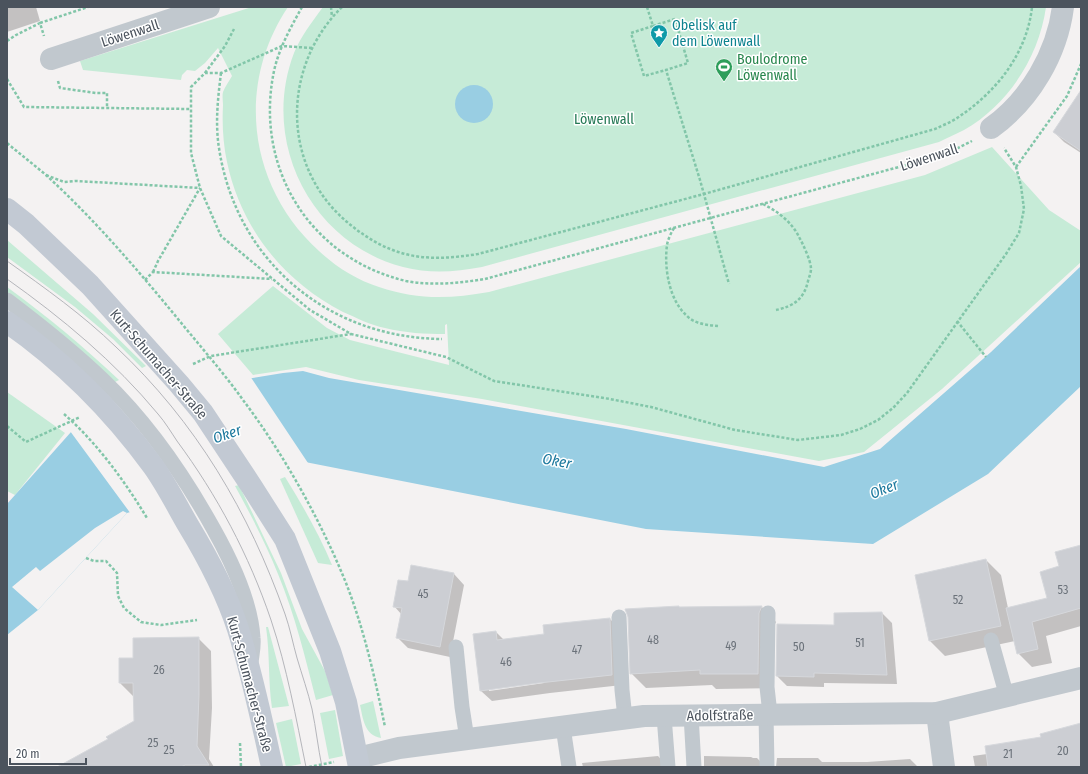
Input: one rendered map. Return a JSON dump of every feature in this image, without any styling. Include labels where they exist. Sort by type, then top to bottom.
[{"type":"main road","name":"Kurt-Schumacher-Straße","points":[[7,209],[26,224],[90,285],[164,366],[203,412],[285,539],[330,651],[346,702],[358,762]]},
{"type":"main road","name":"Kurt-Schumacher-Straße","points":[[7,322],[44,349],[82,383],[104,394],[121,425],[154,467],[210,563],[238,628],[262,718],[272,767]]},
{"type":"street","name":"Löwenwall","points":[[51,58],[209,7]]},
{"type":"street","points":[[991,128],[1015,107],[1033,85],[1047,61],[1057,36],[1063,7]]},
{"type":"street","name":"Adolfstraße","points":[[358,762],[399,748],[644,716],[937,713],[1081,678]]},
{"type":"street","points":[[937,713],[944,767]]},
{"type":"lane","points":[[7,300],[57,339],[104,394],[144,424],[164,450],[199,503],[223,545],[248,604],[254,639],[250,674]]},
{"type":"lane","points":[[767,767],[768,614]]},
{"type":"lane","points":[[619,617],[622,690],[625,718]]},
{"type":"lane","points":[[990,640],[1007,697]]},
{"type":"lane","points":[[456,647],[467,739]]},
{"type":"lane","points":[[691,715],[694,767]]},
{"type":"lane","points":[[664,716],[668,767]]},
{"type":"lane","points":[[563,727],[569,767]]},
{"type":"path","points":[[7,41],[40,23],[88,7]]},
{"type":"path","name":"Löwenwall","points":[[302,7],[282,46],[273,75],[270,93],[269,117],[271,141],[277,164],[287,188],[300,211],[317,231],[336,248],[358,262],[382,274],[407,281],[433,284],[459,283],[485,279],[948,152],[973,141],[991,128]]},
{"type":"path","points":[[331,7],[332,17]]},
{"type":"path","name":"Löwenwall","points":[[342,7],[332,17],[318,37],[307,59],[300,82],[296,107],[298,131],[303,156],[313,180],[326,201],[342,219],[362,234],[382,246],[405,254],[430,258],[454,258],[478,254],[704,194],[929,131],[958,118],[979,102],[998,84],[1013,62],[1024,39],[1032,7]]},
{"type":"path","points":[[647,7],[653,26]]},
{"type":"path","points":[[675,19],[688,63],[644,76],[630,33],[653,26],[675,19]]},
{"type":"path","points":[[40,23],[60,88],[107,93],[107,108]]},
{"type":"path","points":[[234,29],[225,46],[205,73],[191,87],[191,153],[200,188],[221,236],[310,310],[351,334],[446,358],[494,381],[617,401],[651,408],[735,430],[798,440],[841,435],[860,430],[878,420],[893,408],[907,393],[1006,254],[1019,233],[1024,209],[1021,186],[1016,167],[991,128]]},
{"type":"path","points":[[205,73],[221,72],[282,46],[312,48]]},
{"type":"path","points":[[1016,167],[1067,96],[1081,64]]},
{"type":"path","points":[[666,70],[704,194],[729,284]]},
{"type":"path","points":[[221,72],[218,95],[219,147],[226,180],[232,199],[244,224],[274,266],[313,300],[335,314],[358,324],[382,332],[408,337],[442,339]]},
{"type":"path","points":[[7,79],[24,107],[191,109]]},
{"type":"path","points":[[7,144],[45,174],[98,228],[145,280],[202,348],[243,400],[269,437],[293,476],[326,538],[346,584],[366,643],[386,730]]},
{"type":"path","points":[[45,174],[64,182],[76,181],[200,188]]},
{"type":"path","points":[[145,280],[153,272],[200,188]]},
{"type":"path","points":[[763,203],[776,211],[789,223],[799,236],[811,269],[806,291],[795,304],[776,310]]},
{"type":"path","points":[[674,228],[667,244],[666,258],[671,288],[676,302],[686,316],[701,324],[718,326]]},
{"type":"path","points":[[153,272],[273,279]]},
{"type":"path","points":[[957,321],[986,357]]},
{"type":"path","points":[[64,414],[94,444],[136,500],[147,518]]},
{"type":"path","points":[[7,426],[26,442]]},
{"type":"path","points":[[86,558],[94,561],[106,561],[117,573],[118,596],[124,608],[141,622],[161,626],[198,620]]},
{"type":"path","points":[[240,736],[241,767]]},
{"type":"path","points":[[309,767],[330,763]]},
{"type":"green space","points":[[252,7],[288,7],[271,38],[261,70],[256,102],[257,135],[264,167],[277,197],[295,226],[319,251],[340,268],[355,277],[379,287],[407,294],[434,297],[461,296],[489,292],[925,175],[992,147],[1049,210],[1081,231],[1081,262],[942,389],[864,452],[819,461],[482,399],[359,380],[306,367],[253,375],[218,334],[273,286],[327,328],[350,340],[449,365],[447,324],[445,325],[445,334],[430,334],[392,330],[364,321],[343,312],[321,299],[302,285],[268,250],[254,230],[243,209],[227,162],[223,134],[223,92],[232,76],[218,48],[205,63],[195,71],[187,70],[182,75],[181,80],[83,70],[80,61]]},
{"type":"green space","name":"Löwenwall","points":[[323,7],[1046,7],[1036,44],[1029,61],[1019,78],[994,107],[980,120],[964,130],[939,142],[482,267],[442,272],[423,271],[403,267],[371,255],[342,236],[319,212],[301,184],[289,153],[284,121],[285,87],[294,53],[307,29]]},
{"type":"green space","points":[[7,240],[93,314],[146,366],[142,368],[113,339],[75,307],[7,257]]},
{"type":"green space","points":[[7,287],[65,332],[119,380],[115,382],[7,293]]},
{"type":"green space","points":[[7,392],[65,433],[15,495],[7,491]]},
{"type":"green space","points":[[285,477],[322,542],[332,565],[318,563],[280,479]]},
{"type":"green space","points":[[239,485],[281,573],[302,629],[325,671],[333,695],[316,700],[290,605],[263,541],[235,486]]},
{"type":"green space","points":[[266,627],[268,627],[289,706],[272,708]]},
{"type":"green space","points":[[373,701],[381,738],[375,736],[368,730],[362,715],[360,705]]},
{"type":"green space","points":[[335,710],[343,756],[329,759],[320,713]]},
{"type":"green space","points":[[292,719],[301,764],[286,767],[276,723]]},
{"type":"water","points":[[474,85],[484,88],[490,94],[493,104],[490,114],[484,120],[474,123],[464,120],[458,114],[455,104],[458,94],[464,88]]},
{"type":"water","name":"Oker","points":[[1081,266],[1081,386],[988,474],[873,544],[646,529],[300,461],[127,513],[38,610],[7,635],[7,504],[71,432],[246,379],[303,371],[329,378],[626,429],[824,467],[880,449],[991,352]]},
{"type":"pier","points":[[250,376],[310,466],[301,463],[131,514],[70,431]]},
{"type":"pier","points":[[123,511],[127,513],[38,610],[12,587],[36,567],[40,571],[95,528]]},
{"type":"building","points":[[1081,90],[1081,151],[1053,132]]},
{"type":"building","points":[[1081,545],[1081,608],[1032,622],[1038,649],[1017,654],[1006,608],[1047,598],[1040,572],[1059,566],[1055,552]]},
{"type":"building","points":[[986,559],[1001,626],[929,641],[915,575]]},
{"type":"building","points":[[411,565],[454,573],[440,647],[396,638],[402,608],[393,607],[398,580],[408,581]]},
{"type":"building","points":[[679,606],[762,606],[759,613],[758,674],[700,674],[700,670],[630,674],[628,617],[625,609]]},
{"type":"building","points":[[882,612],[887,675],[814,673],[814,677],[776,676],[777,624],[834,625],[834,613]]},
{"type":"building","points":[[610,618],[612,675],[480,691],[473,634],[496,631],[497,640],[544,634],[543,625]]},
{"type":"building","points":[[199,637],[197,746],[209,765],[185,765],[181,767],[57,767],[108,739],[106,737],[134,721],[133,683],[119,683],[119,658],[133,658],[133,638]]},
{"type":"building","points":[[1081,723],[1081,767],[988,767],[985,746],[1041,737],[1040,734]]},
{"type":"tram line","points":[[7,261],[77,313],[116,347],[145,376],[171,406],[217,470],[237,504],[255,540],[271,576],[285,614],[312,709],[322,767]]},
{"type":"tram line","points":[[7,279],[68,325],[124,376],[163,420],[219,504],[253,572],[277,638],[295,712],[306,767]]},
{"type":"place","name":"Obelisk auf dem Löwenwall","points":[[659,48]]},
{"type":"place","name":"Boulodrome Löwenwall","points":[[724,82]]}]
